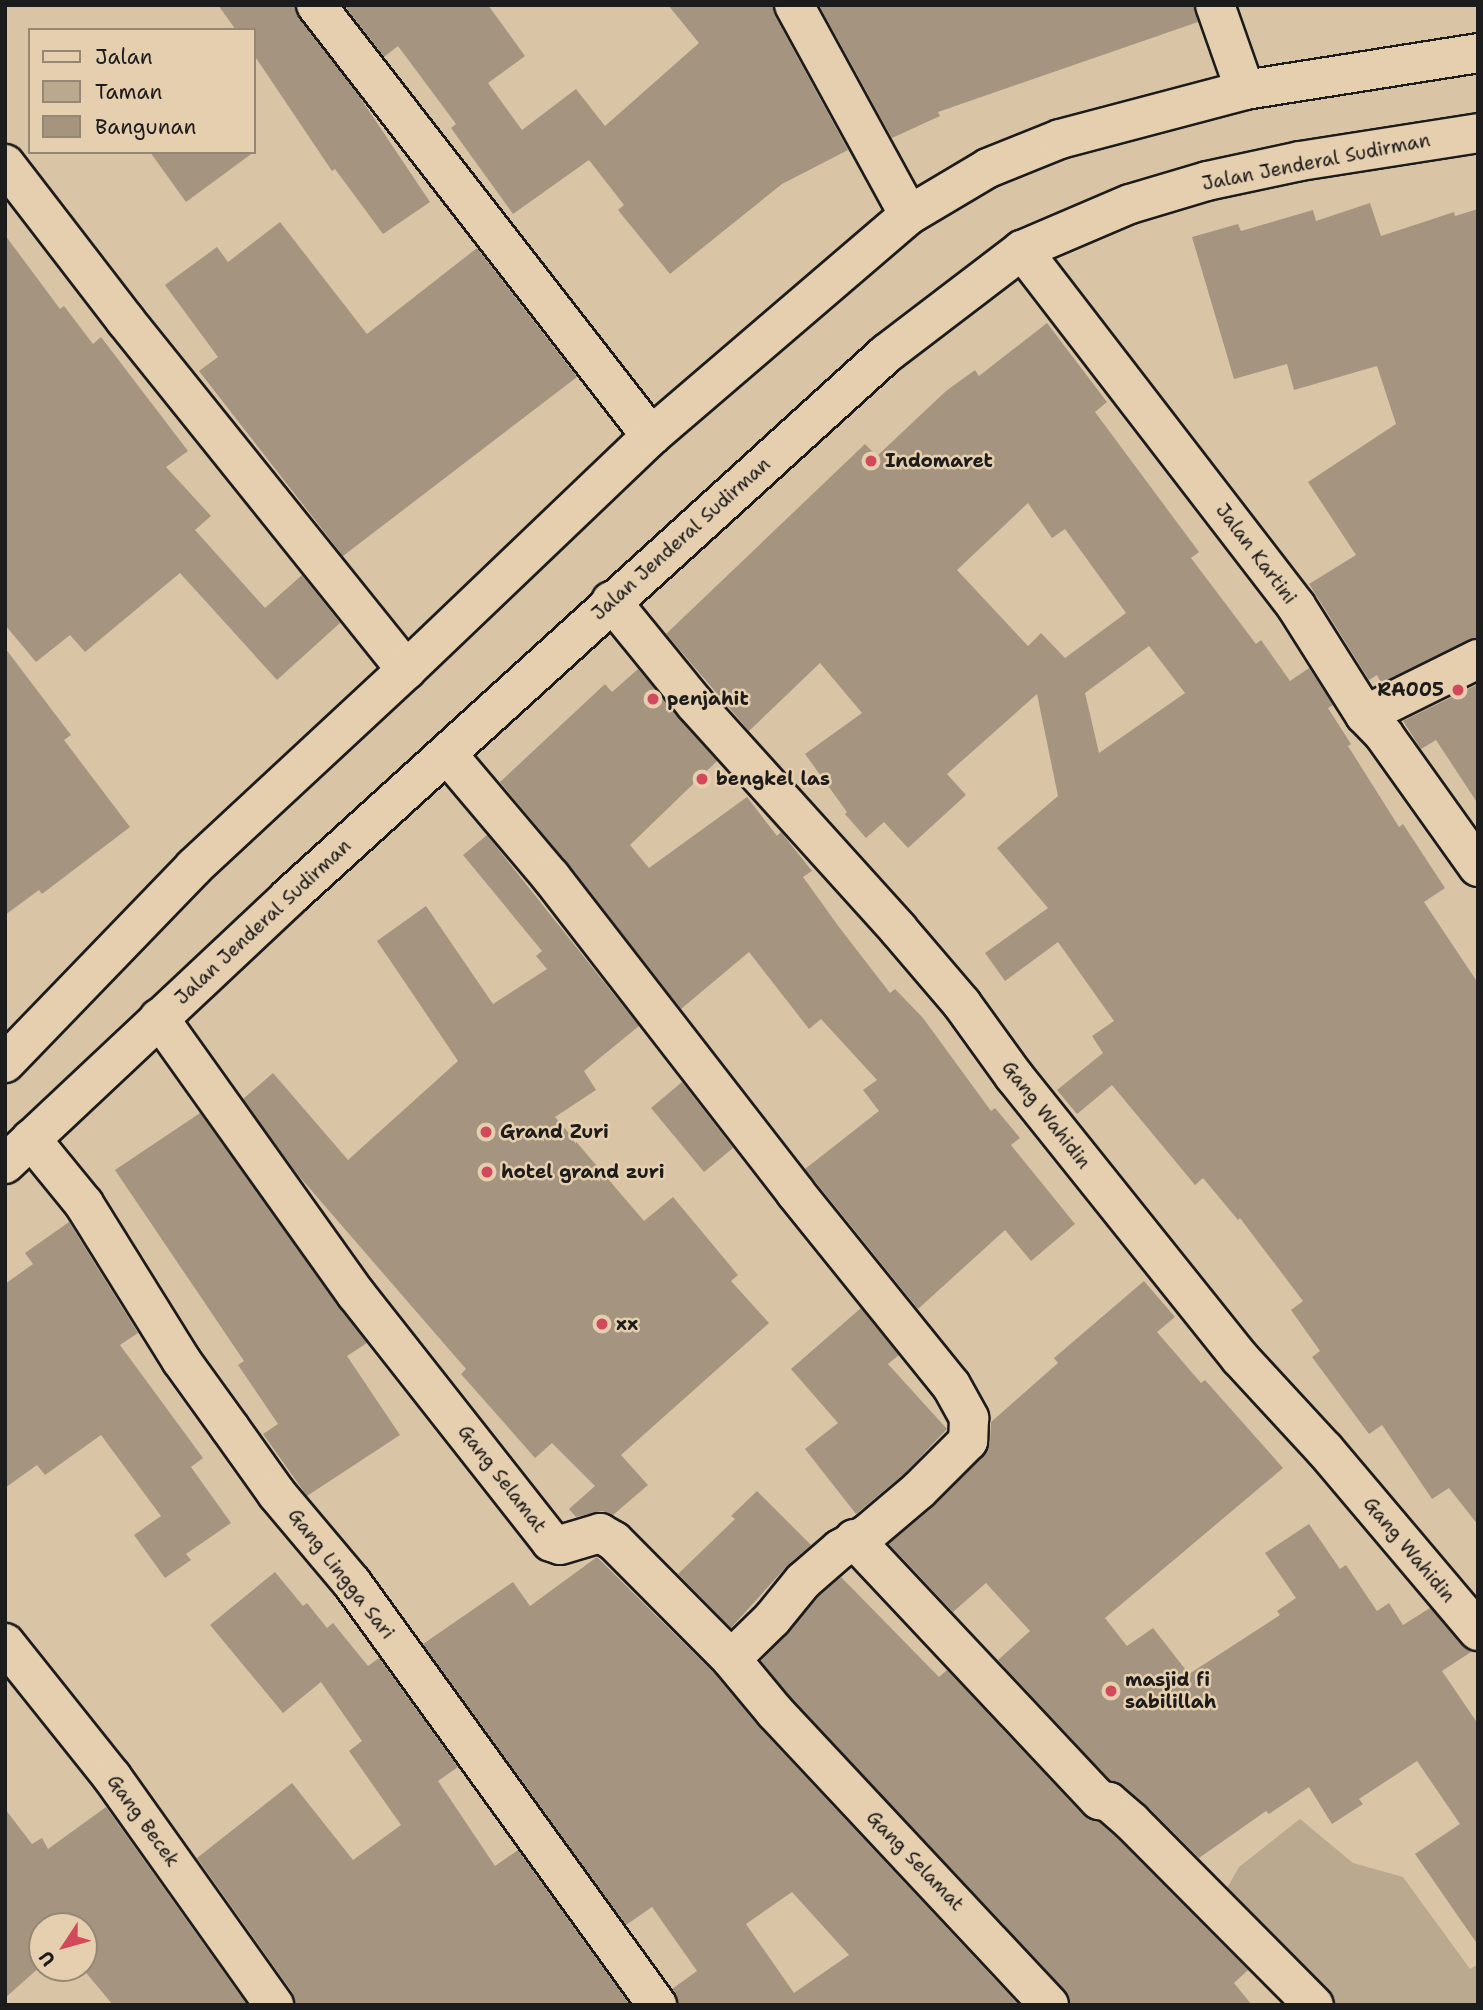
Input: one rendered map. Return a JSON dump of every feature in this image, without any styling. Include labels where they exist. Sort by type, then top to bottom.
[{"type":"street","points":[[316,5],[651,436]]},
{"type":"street","points":[[794,5],[909,215]]},
{"type":"street","points":[[1215,5],[1245,90]]},
{"type":"street","points":[[5,1063],[194,867],[406,670],[651,436],[909,215],[988,168],[1060,139],[1245,90],[1478,53]]},
{"type":"street","name":"Jalan Jenderal Sudirman","points":[[18,1152],[159,1018],[611,601],[887,353],[1022,250],[1130,204],[1207,181],[1300,162],[1478,133]]},
{"type":"street","points":[[5,164],[125,320],[406,670]]},
{"type":"street","name":"Jalan Kartini","points":[[1022,250],[1296,606],[1365,715],[1384,735],[1478,867]]},
{"type":"street","name":"Gang Wahidin","points":[[611,601],[695,704],[914,948],[1240,1358],[1325,1450],[1478,1630]]},
{"type":"street","points":[[1365,715],[1478,659]]},
{"type":"street","points":[[447,754],[551,877],[795,1192],[951,1385],[969,1418],[968,1441],[919,1490],[867,1534],[854,1539],[803,1581],[772,1619],[731,1659]]},
{"type":"street","name":"Gang Selamat","points":[[159,1018],[356,1294],[551,1542],[560,1545],[600,1533],[607,1535],[731,1659],[775,1712],[1049,2005]]},
{"type":"street","name":"Gang Lingga Sari","points":[[18,1152],[84,1204],[181,1360],[221,1417],[277,1494],[352,1583],[657,2005]]},
{"type":"street","points":[[854,1539],[1099,1800],[1109,1802],[1132,1822],[1314,2005]]},
{"type":"street","name":"Gang Becek","points":[[5,1643],[113,1777],[274,2005]]},
{"type":"green space","points":[[1300,1819],[1353,1863],[1403,1877],[1470,1969],[1478,1964],[1478,2005],[1327,2005],[1226,1890],[1239,1867]]},
{"type":"building","points":[[218,5],[295,5],[299,18],[357,93],[430,202],[383,234],[335,169],[332,171],[256,58],[256,28],[235,28]]},
{"type":"building","points":[[344,5],[488,5],[525,56],[488,83],[522,130],[576,89],[605,126],[699,43],[668,5],[772,5],[775,16],[848,150],[782,184],[670,274],[618,210],[624,205],[589,160],[513,214],[451,128],[456,124],[398,46],[384,57]]},
{"type":"building","points":[[819,5],[1194,5],[1198,22],[938,112],[940,116],[892,138]]},
{"type":"building","points":[[151,154],[251,154],[186,202]]},
{"type":"building","points":[[1370,203],[1381,236],[1454,212],[1455,216],[1478,209],[1478,637],[1381,683],[1377,675],[1369,680],[1309,584],[1356,555],[1308,482],[1396,424],[1377,366],[1294,390],[1287,364],[1234,379],[1192,237],[1238,224],[1241,231],[1313,210],[1316,221]]},
{"type":"building","points":[[280,222],[367,334],[477,248],[577,377],[343,556],[199,371],[218,357],[165,285],[217,247],[228,262]]},
{"type":"building","points":[[5,235],[60,309],[64,306],[93,344],[101,337],[188,451],[166,467],[211,516],[195,530],[265,608],[302,575],[340,623],[277,680],[180,573],[85,652],[70,635],[36,662],[5,625]]},
{"type":"building","points":[[1047,323],[1107,402],[1095,412],[1199,552],[1191,558],[1256,644],[1261,640],[1290,681],[1309,668],[1333,705],[1328,708],[1351,744],[1348,746],[1399,827],[1403,824],[1445,888],[1424,902],[1478,983],[1478,1525],[1449,1488],[1432,1499],[1382,1425],[1369,1434],[1312,1357],[1320,1351],[1291,1310],[1303,1301],[1240,1218],[1238,1220],[1203,1178],[1195,1185],[1112,1085],[1077,1114],[1057,1090],[1103,1053],[1092,1036],[1114,1021],[1058,942],[1005,981],[985,953],[1048,908],[997,848],[1058,796],[1037,694],[947,774],[966,795],[908,848],[884,822],[866,838],[845,814],[847,812],[805,754],[862,713],[820,663],[749,731],[666,634],[865,444],[877,456],[946,391],[975,370],[979,376]],"holes":[[[1028,503],[1052,538],[1065,529],[1126,613],[1065,658],[1041,633],[1028,646],[957,570]],[[1149,646],[1185,693],[1099,753],[1085,693]]]},
{"type":"building","points":[[5,648],[71,735],[64,740],[130,827],[42,894],[39,890],[5,915]]},
{"type":"building","points":[[638,669],[717,761],[630,845],[649,868],[747,797],[777,836],[781,832],[812,871],[803,877],[839,927],[890,993],[895,989],[923,1018],[991,1111],[995,1108],[1020,1138],[1011,1145],[1075,1224],[1031,1261],[1005,1230],[918,1309],[805,1169],[879,1111],[863,1090],[877,1080],[821,1019],[809,1029],[749,952],[681,1009],[500,782],[605,684],[612,692]]},
{"type":"building","points":[[1478,684],[1478,804],[1436,740],[1421,749],[1403,721]]},
{"type":"building","points":[[487,835],[639,1026],[584,1071],[596,1090],[555,1117],[644,1221],[673,1197],[738,1275],[731,1281],[769,1323],[621,1455],[648,1485],[613,1515],[602,1511],[576,1517],[569,1509],[595,1486],[552,1443],[535,1458],[461,1374],[466,1369],[298,1175],[243,1099],[273,1073],[348,1160],[458,1061],[377,941],[426,906],[493,1004],[547,969],[536,956],[542,951],[463,855]]},
{"type":"building","points":[[682,1082],[733,1148],[704,1172],[651,1108]]},
{"type":"building","points":[[200,1113],[367,1343],[347,1356],[400,1435],[307,1496],[263,1434],[278,1424],[238,1365],[244,1361],[115,1170]]},
{"type":"building","points":[[69,1222],[138,1333],[120,1345],[203,1458],[191,1467],[231,1523],[186,1554],[191,1560],[165,1578],[134,1535],[161,1516],[101,1435],[45,1475],[37,1465],[5,1488],[5,1284],[33,1264],[25,1253]]},
{"type":"building","points":[[1144,1281],[1175,1317],[1157,1332],[1201,1383],[1205,1380],[1283,1468],[1105,1618],[1127,1646],[1153,1628],[1189,1674],[1280,1615],[1277,1611],[1296,1598],[1265,1553],[1309,1524],[1340,1569],[1346,1565],[1377,1611],[1389,1603],[1403,1625],[1430,1608],[1471,1652],[1442,1671],[1478,1724],[1478,1945],[1415,1854],[1460,1824],[1417,1761],[1359,1799],[1363,1804],[1332,1824],[1309,1787],[1269,1814],[1266,1811],[1199,1858],[1146,1805],[1123,1785],[1110,1780],[998,1660],[1030,1631],[986,1583],[953,1612],[889,1544],[934,1506],[983,1456],[990,1442],[991,1422],[1058,1363],[1054,1358]]},
{"type":"building","points":[[861,1308],[899,1355],[888,1364],[947,1429],[904,1474],[856,1514],[805,1449],[838,1423],[791,1369]]},
{"type":"building","points":[[757,1491],[811,1545],[786,1567],[731,1628],[678,1574],[735,1519],[731,1516]]},
{"type":"building","points":[[597,1557],[715,1674],[759,1727],[1019,2005],[679,2005],[672,1989],[697,1971],[652,1907],[626,1925],[423,1644],[513,1582],[530,1606]],"holes":[[[792,1892],[849,1955],[794,1993],[746,1924]]]},
{"type":"building","points":[[275,1572],[303,1606],[307,1603],[327,1628],[333,1623],[368,1666],[379,1658],[458,1767],[438,1781],[495,1866],[518,1850],[630,2005],[296,2005],[292,1992],[197,1858],[292,1783],[353,1860],[401,1825],[349,1751],[362,1741],[321,1682],[283,1713],[210,1625]]},
{"type":"building","points":[[841,1577],[939,1677],[947,1670],[1083,1815],[1099,1822],[1117,1838],[1248,1970],[1234,1983],[1252,2005],[1070,2005],[1065,1990],[791,1698],[761,1661],[819,1596]]},
{"type":"building","points":[[106,1807],[247,2005],[113,2005],[94,1982],[98,1982],[98,1912],[28,1912],[28,1977],[5,1998],[5,1809],[32,1844],[42,1838],[48,1849]]},
{"type":"place","name":"Indomaret","points":[[871,461]]},
{"type":"place","name":"RA005","points":[[1458,690]]},
{"type":"place","name":"penjahit","points":[[653,699]]},
{"type":"place","name":"bengkel las","points":[[702,779]]},
{"type":"place","name":"Grand Zuri","points":[[486,1132]]},
{"type":"place","name":"hotel grand zuri","points":[[487,1172]]},
{"type":"place","name":"xx","points":[[602,1324]]},
{"type":"place","name":"masjid fi sabilillah","points":[[1111,1691]]}]
